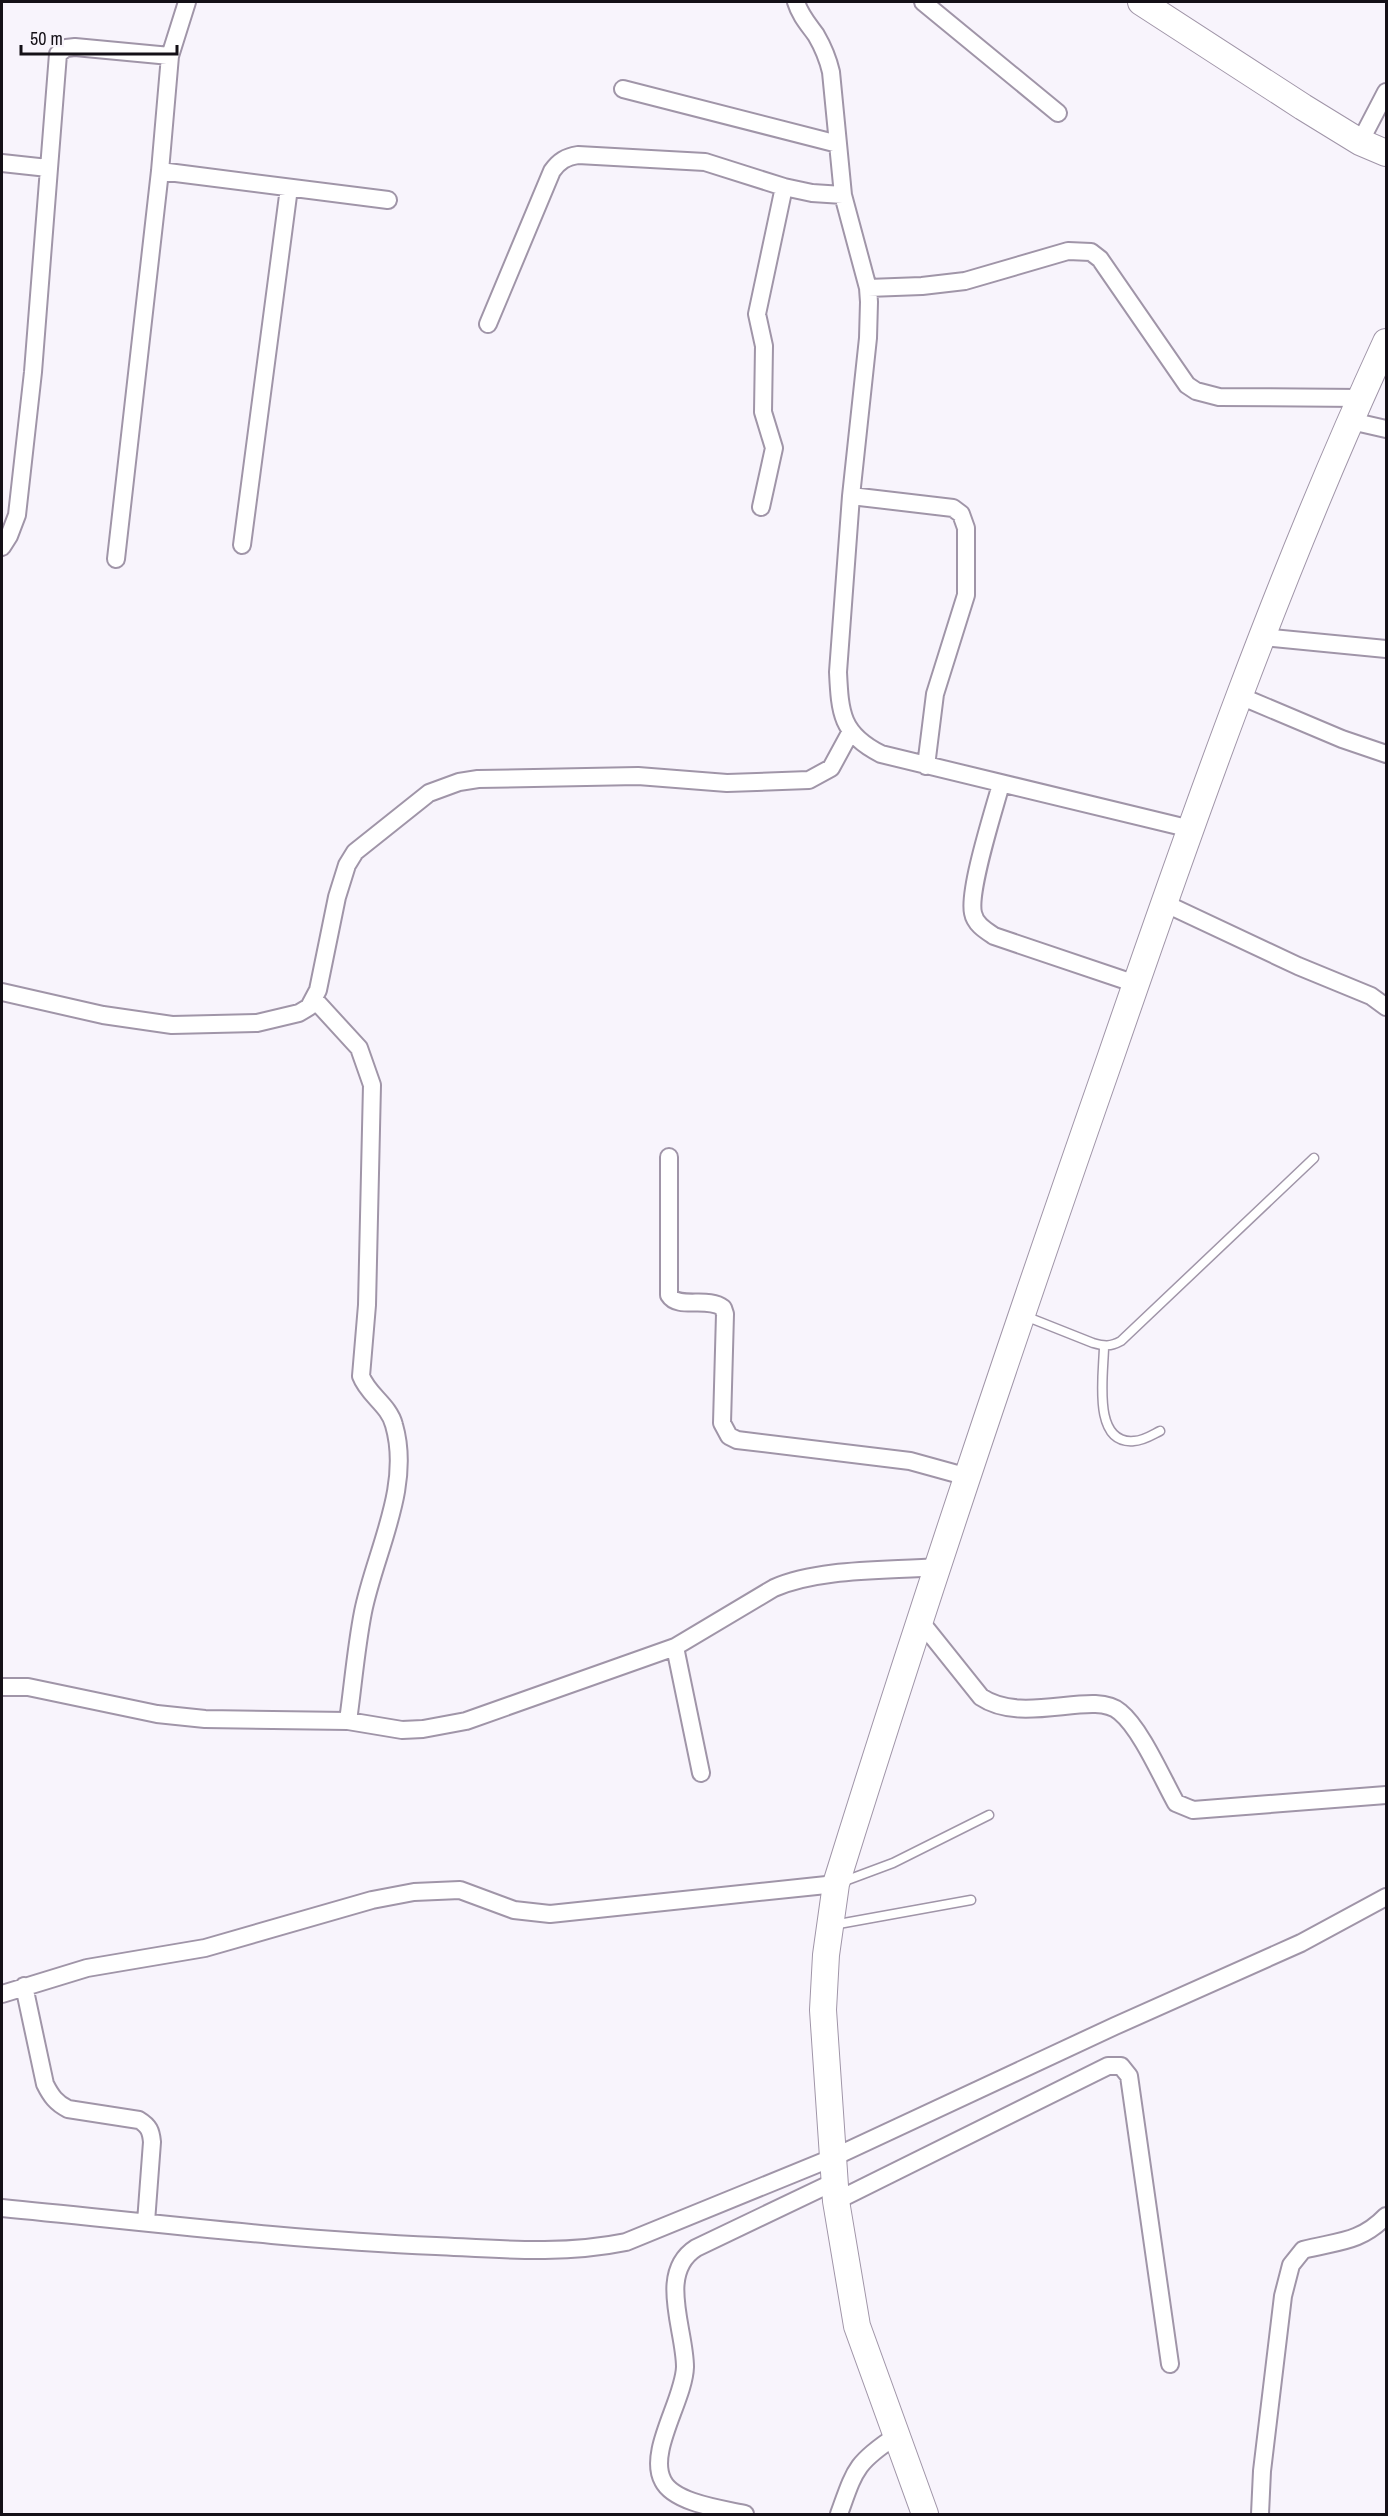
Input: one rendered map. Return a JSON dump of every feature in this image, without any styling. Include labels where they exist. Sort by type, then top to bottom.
[{"type":"main road","points":[[1142,2],[1174,25],[1360,142],[1386,153]]},
{"type":"main road","points":[[925,2514],[856,2326],[834,2180],[823,2010],[836,1884],[1020,1315],[1164,903],[1262,638],[1386,342]]},
{"type":"street","points":[[116,559],[160,171],[170,56],[187,2]]},
{"type":"street","points":[[796,2],[800,14],[817,37],[827,57],[831,72],[843,195],[868,288],[868,338],[851,496],[838,672],[839,696],[850,733],[863,745],[881,754],[1191,829]]},
{"type":"street","points":[[923,2],[1058,113]]},
{"type":"street","points":[[2,547],[17,515],[33,372],[58,54],[61,50],[75,46],[170,56]]},
{"type":"street","points":[[623,89],[838,144]]},
{"type":"street","points":[[1360,142],[1386,92]]},
{"type":"street","points":[[488,324],[552,171],[559,162],[569,157],[578,155],[705,162],[784,187],[812,193],[843,195]]},
{"type":"street","points":[[2,163],[48,168]]},
{"type":"street","points":[[160,171],[388,200]]},
{"type":"street","points":[[761,507],[774,448],[763,412],[764,346],[757,314],[784,187]]},
{"type":"street","points":[[242,545],[289,188]]},
{"type":"street","points":[[868,288],[945,284],[1068,251],[1091,252],[1100,259],[1187,385],[1196,392],[1219,397],[1361,398]]},
{"type":"street","points":[[1351,421],[1386,429]]},
{"type":"street","points":[[851,496],[953,508],[961,514],[966,528],[966,595],[935,694],[926,766]]},
{"type":"street","points":[[1262,638],[1386,650]]},
{"type":"street","points":[[1240,696],[1342,739],[1386,754]]},
{"type":"street","points":[[2,992],[103,1015],[172,1025],[257,1023],[299,1013],[315,1000],[337,897],[347,865],[355,852],[429,793],[451,784],[478,779],[638,776],[727,783],[809,780],[831,768],[850,733]]},
{"type":"street","points":[[1001,784],[974,886],[973,914],[978,925],[994,936],[1136,984]]},
{"type":"street","points":[[1164,903],[1298,966],[1371,996],[1386,1007]]},
{"type":"street","points":[[315,1000],[359,1048],[372,1085],[367,1305],[361,1376],[364,1385],[386,1409],[394,1422],[398,1441],[395,1495],[363,1610],[348,1721]]},
{"type":"street","points":[[669,1157],[669,1295],[677,1302],[712,1302],[723,1308],[725,1314],[722,1423],[729,1436],[738,1440],[910,1461],[968,1477]]},
{"type":"street","points":[[2,1687],[28,1687],[157,1714],[205,1719],[348,1721],[402,1730],[423,1729],[466,1721],[675,1647],[774,1588],[791,1581],[813,1576],[938,1567]]},
{"type":"street","points":[[921,1622],[981,1697],[992,1704],[1018,1710],[1095,1704],[1118,1710],[1133,1726],[1176,1803],[1184,1807],[1193,1810],[1386,1795]]},
{"type":"street","points":[[675,1647],[701,1773]]},
{"type":"street","points":[[2,1994],[87,1968],[205,1948],[372,1900],[414,1892],[460,1890],[514,1910],[550,1914],[836,1884]]},
{"type":"street","points":[[745,2514],[681,2498],[669,2491],[662,2481],[659,2454],[682,2385],[685,2368],[676,2296],[676,2272],[681,2260],[696,2248],[834,2180],[1115,2026],[1301,1943],[1386,1897]]},
{"type":"street","points":[[24,1986],[45,2084],[51,2096],[68,2109],[140,2120],[147,2124],[151,2131],[146,2222]]},
{"type":"street","points":[[2,2208],[348,2243],[573,2250],[626,2242],[834,2180],[1108,2066],[1121,2066],[1129,2076],[1170,2364]]},
{"type":"street","points":[[1260,2514],[1266,2436],[1283,2296],[1291,2265],[1303,2250],[1360,2237],[1386,2216]]},
{"type":"street","points":[[839,2514],[854,2473],[862,2462],[896,2436]]},
{"type":"lane","points":[[1020,1315],[1104,1346],[1121,1341],[1314,1158]]},
{"type":"lane","points":[[1104,1346],[1102,1404],[1105,1420],[1110,1430],[1116,1437],[1133,1442],[1160,1431]]},
{"type":"lane","points":[[836,1884],[893,1863],[989,1815]]},
{"type":"lane","points":[[830,1925],[971,1900]]}]
